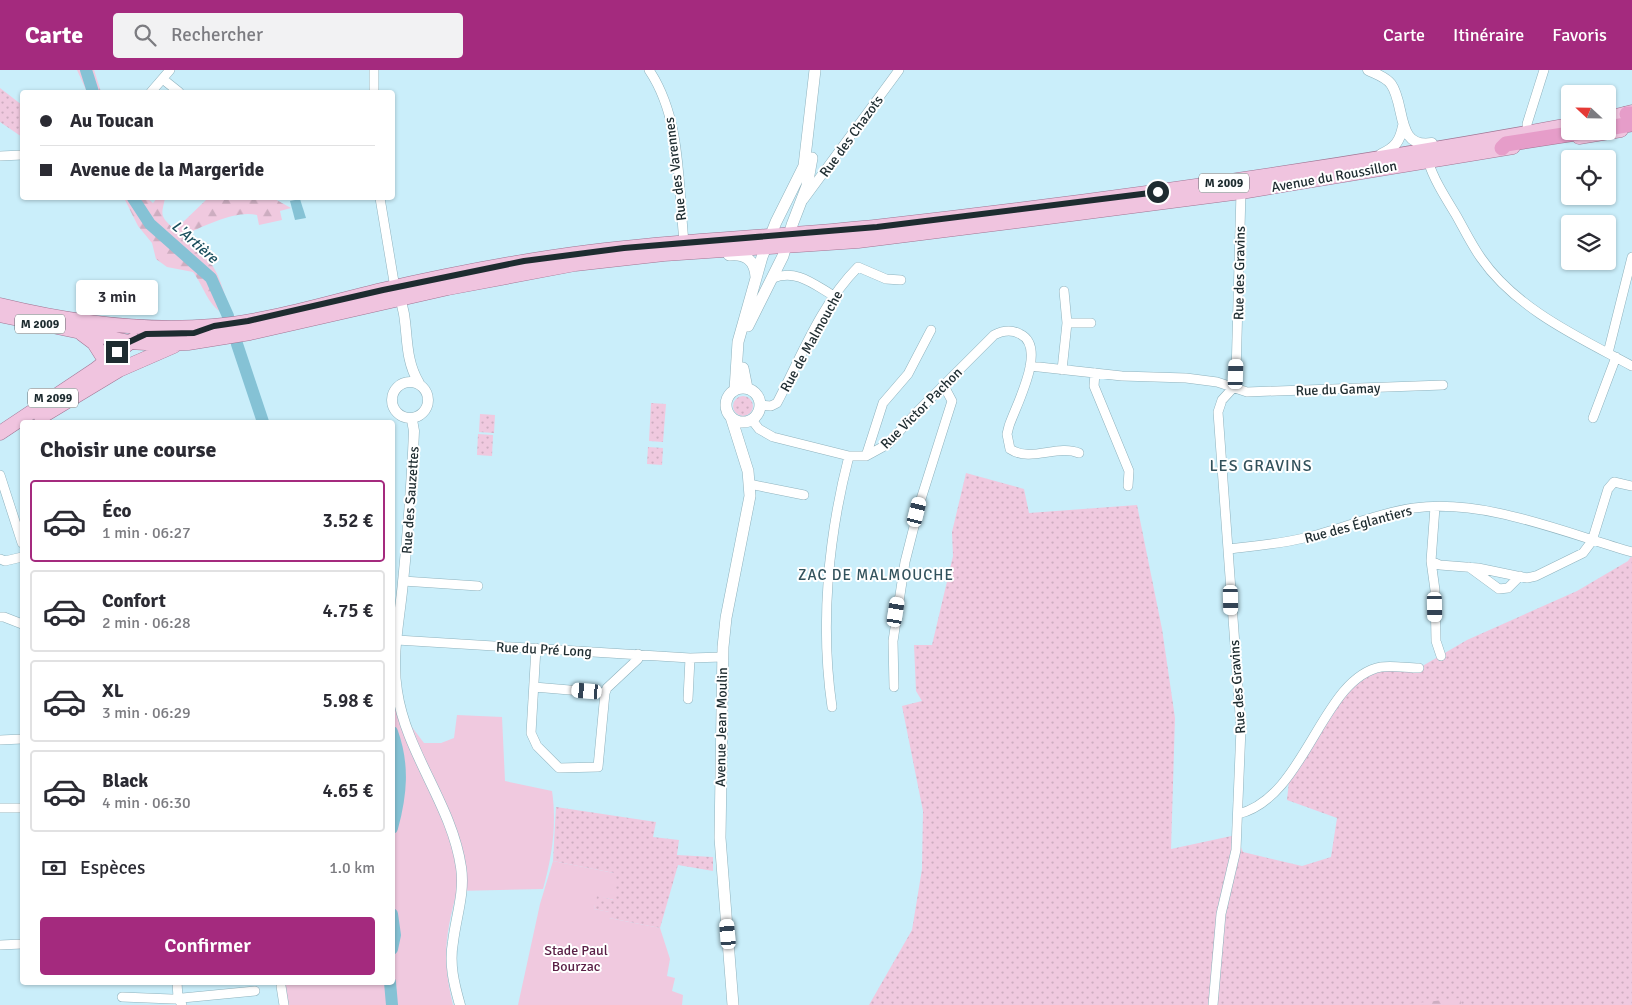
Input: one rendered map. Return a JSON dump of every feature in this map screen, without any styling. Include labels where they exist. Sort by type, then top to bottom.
[{"type":"highway","points":[[1616,125],[1631,118]]},
{"type":"highway","points":[[1498,143],[1506,144],[1561,135]]},
{"type":"main road","points":[[815,70],[806,158],[807,185],[768,241],[738,342],[735,390],[727,402],[730,416],[736,421],[749,421],[758,413],[760,405],[757,394],[747,388],[744,380],[744,337],[788,240],[807,185],[822,70]]},
{"type":"main road","points":[[1616,118],[1631,118]]},
{"type":"main road","name":"Avenue du Roussillon","points":[[176,344],[250,333],[524,261],[627,253],[684,242],[858,241],[1241,192],[1428,161],[1498,143],[1631,118]]},
{"type":"main road","name":"Avenue du Roussillon","points":[[788,240],[812,232],[877,227],[1205,186],[1370,158],[1498,143],[1528,133],[1561,127]]},
{"type":"main road","points":[[802,201],[801,221],[812,232]]},
{"type":"main road","name":"Avenue du Roussillon","points":[[627,253],[729,253],[768,241]]},
{"type":"main road","points":[[598,256],[624,263],[729,253],[743,256],[753,262],[756,282]]},
{"type":"main road","name":"Avenue du Roussillon","points":[[214,326],[398,294]]},
{"type":"main road","name":"M 2009","points":[[0,305],[59,318],[119,327],[214,326]]},
{"type":"main road","name":"M 2009","points":[[0,316],[129,342],[176,344]]},
{"type":"main road","name":"M 2099","points":[[0,433],[106,362],[129,342],[146,334],[194,333],[214,326]]},
{"type":"main road","points":[[80,332],[97,346],[106,362],[122,368],[131,350],[129,342],[119,327]]},
{"type":"main road","name":"M 2099","points":[[36,420],[122,368],[170,350],[176,344]]},
{"type":"main road","points":[[735,390],[747,388]]},
{"type":"main road","name":"Avenue Jean Moulin","points":[[730,416],[742,451],[749,484],[748,510],[726,618],[723,658],[720,838],[733,1005]]},
{"type":"main road","name":"Avenue Jean Moulin","points":[[742,451],[742,435],[749,421]]},
{"type":"main road","points":[[0,443],[20,430]]},
{"type":"street","points":[[153,90],[164,80],[170,70]]},
{"type":"street","points":[[374,70],[374,90]]},
{"type":"street","name":"Rue des Varennes","points":[[649,70],[666,101],[672,127],[684,242]]},
{"type":"street","name":"Rue des Chazots","points":[[807,185],[824,174],[898,70]]},
{"type":"street","points":[[1368,70],[1392,85],[1398,98],[1403,126],[1414,142],[1422,145],[1464,139],[1498,143]]},
{"type":"street","points":[[1528,133],[1528,124],[1544,70]]},
{"type":"street","points":[[164,80],[176,90]]},
{"type":"street","points":[[1370,158],[1390,150],[1397,144],[1403,126]]},
{"type":"street","points":[[0,156],[20,155]]},
{"type":"street","points":[[1428,161],[1430,170],[1455,214],[1481,258],[1494,274],[1520,298],[1544,316],[1632,366]]},
{"type":"street","name":"Rue des Gravins","points":[[1213,1005],[1221,914],[1236,850],[1241,728],[1231,614],[1229,548],[1218,412],[1222,400],[1233,388],[1236,374],[1241,192]]},
{"type":"street","points":[[380,200],[410,367],[425,390],[428,403],[425,412],[412,420],[398,414],[394,404],[395,390],[405,381],[410,367]]},
{"type":"street","points":[[1593,418],[1612,355],[1632,257]]},
{"type":"street","name":"Rue de Malmouche","points":[[760,405],[772,406],[777,402],[834,296],[858,267],[886,279],[900,280]]},
{"type":"street","points":[[772,278],[794,274],[834,296]]},
{"type":"street","points":[[1062,370],[1067,323],[1064,291]]},
{"type":"street","points":[[1067,323],[1090,323]]},
{"type":"street","points":[[866,456],[883,403],[908,374],[931,330]]},
{"type":"street","name":"Rue Victor Pachon","points":[[749,421],[765,434],[849,456],[866,456],[888,444],[900,428],[994,336],[1001,332],[1019,333],[1029,341],[1032,351],[1030,366]]},
{"type":"street","points":[[1030,366],[1007,434],[1010,449],[1021,454],[1069,449],[1079,453]]},
{"type":"street","name":"Rue du Gamay","points":[[1030,366],[1095,373],[1186,378],[1216,382],[1247,392],[1443,385]]},
{"type":"street","points":[[1095,373],[1094,386],[1129,471],[1128,486]]},
{"type":"street","points":[[405,381],[419,383]]},
{"type":"street","points":[[894,687],[892,641],[905,562],[920,499],[952,401],[944,386]]},
{"type":"street","name":"Rue des Sauzettes","points":[[412,420],[414,441],[397,640],[396,682],[402,714],[456,845],[462,868],[462,892],[452,943],[452,970],[460,1005]]},
{"type":"street","points":[[832,708],[827,656],[828,593],[840,493],[849,456]]},
{"type":"street","points":[[0,475],[20,536]]},
{"type":"street","points":[[1431,561],[1440,566],[1469,567],[1532,578],[1554,565],[1572,560],[1583,553],[1592,541],[1608,489],[1614,482],[1632,486]]},
{"type":"street","points":[[749,484],[804,495]]},
{"type":"street","points":[[1435,507],[1431,561],[1435,590],[1436,641],[1441,656]]},
{"type":"street","name":"Rue des Églantiers","points":[[1229,548],[1283,543],[1413,508],[1435,507],[1481,511],[1519,519],[1632,552]]},
{"type":"street","points":[[0,559],[5,561],[20,557]]},
{"type":"street","points":[[1469,567],[1499,590],[1508,588],[1520,576]]},
{"type":"street","points":[[403,581],[478,586]]},
{"type":"street","points":[[0,618],[4,617],[20,623]]},
{"type":"street","name":"Rue du Pré Long","points":[[397,640],[690,658],[723,658]]},
{"type":"street","points":[[536,648],[531,733],[534,741],[552,764],[559,768],[598,768],[605,693],[607,688],[638,659],[638,654]]},
{"type":"street","points":[[688,698],[690,658]]},
{"type":"street","points":[[1238,814],[1250,811],[1276,788],[1298,764],[1334,706],[1354,682],[1364,674],[1381,667],[1419,668]]},
{"type":"street","points":[[534,687],[605,693]]},
{"type":"street","points":[[0,740],[20,739]]},
{"type":"street","points":[[0,808],[20,808]]},
{"type":"street","points":[[0,945],[20,944]]},
{"type":"street","points":[[177,985],[180,1001]]},
{"type":"street","points":[[281,986],[284,1005]]},
{"type":"street","points":[[122,998],[180,1001],[256,991]]},
{"type":"green space","points":[[77,70],[94,70],[100,90],[86,90]]},
{"type":"green space","points":[[0,88],[20,103],[20,136],[0,122]]},
{"type":"green space","points":[[125,200],[149,200],[153,203],[155,200],[165,200],[162,214],[172,227],[179,226],[206,200],[277,200],[291,208],[280,211],[282,220],[259,225],[257,215],[231,216],[188,233],[188,239],[192,246],[208,260],[216,272],[231,313],[228,316],[211,303],[193,272],[167,267],[156,259],[152,243],[138,226]]},
{"type":"green space","points":[[743,396],[750,399],[753,406],[750,413],[743,416],[736,413],[733,406],[736,399]]},
{"type":"green space","points":[[651,403],[666,404],[663,442],[649,441]]},
{"type":"green space","points":[[480,414],[495,415],[494,433],[479,432]]},
{"type":"green space","points":[[478,434],[493,435],[492,456],[477,455]]},
{"type":"green space","points":[[648,447],[663,448],[662,465],[647,464]]},
{"type":"green space","points":[[966,473],[1024,489],[1029,513],[1137,505],[1162,629],[1175,718],[1171,849],[1236,835],[1243,852],[1302,866],[1331,857],[1337,818],[1287,800],[1289,781],[1344,692],[1381,667],[1419,668],[1467,640],[1577,591],[1628,561],[1632,555],[1632,1005],[869,1005],[912,930],[922,869],[923,811],[902,706],[922,701],[916,691],[914,645],[932,645],[953,556],[952,532]]},
{"type":"green space","points":[[395,620],[399,621],[395,665]]},
{"type":"green space","points":[[395,665],[402,714],[424,743],[441,743],[454,738],[457,715],[502,717],[505,781],[552,791],[553,840],[543,889],[457,891],[446,948],[447,974],[453,1005],[284,1005],[281,985],[395,985]]},
{"type":"green space","points":[[556,807],[656,822],[653,837],[679,840],[677,855],[713,857],[713,871],[678,865],[660,928],[609,918],[609,912],[594,909],[596,895],[613,900],[614,873],[553,861]]},
{"type":"green space","name":"Stade Paul Bourzac","points":[[553,861],[614,873],[614,900],[597,896],[594,909],[610,912],[609,918],[660,928],[670,959],[667,976],[675,978],[672,991],[683,995],[682,1005],[518,1005],[540,904]]},
{"type":"green space","points":[[1461,998],[1461,1005],[1400,1005]]},
{"type":"water","points":[[300,200],[306,218],[295,220],[290,201]]},
{"type":"waterway","name":"L'Artière","points":[[86,70],[92,90]]},
{"type":"waterway","name":"L'Artière","points":[[134,200],[150,224],[211,278],[228,316]]},
{"type":"waterway","name":"L'Artière","points":[[237,344],[262,420]]},
{"type":"waterway","name":"L'Artière","points":[[395,741],[400,768],[399,792],[395,814]]},
{"type":"waterway","name":"L'Artière","points":[[390,985],[392,1005]]},
{"type":"district","name":"LES GRAVINS","points":[[1261,465]]},
{"type":"district","name":"ZAC DE MALMOUCHE","points":[[876,575]]},
{"type":"route","points":[[117,352],[129,342],[146,334],[194,333],[214,326],[248,321],[383,290],[524,261],[624,248],[770,234],[877,227],[1158,192]]}]
